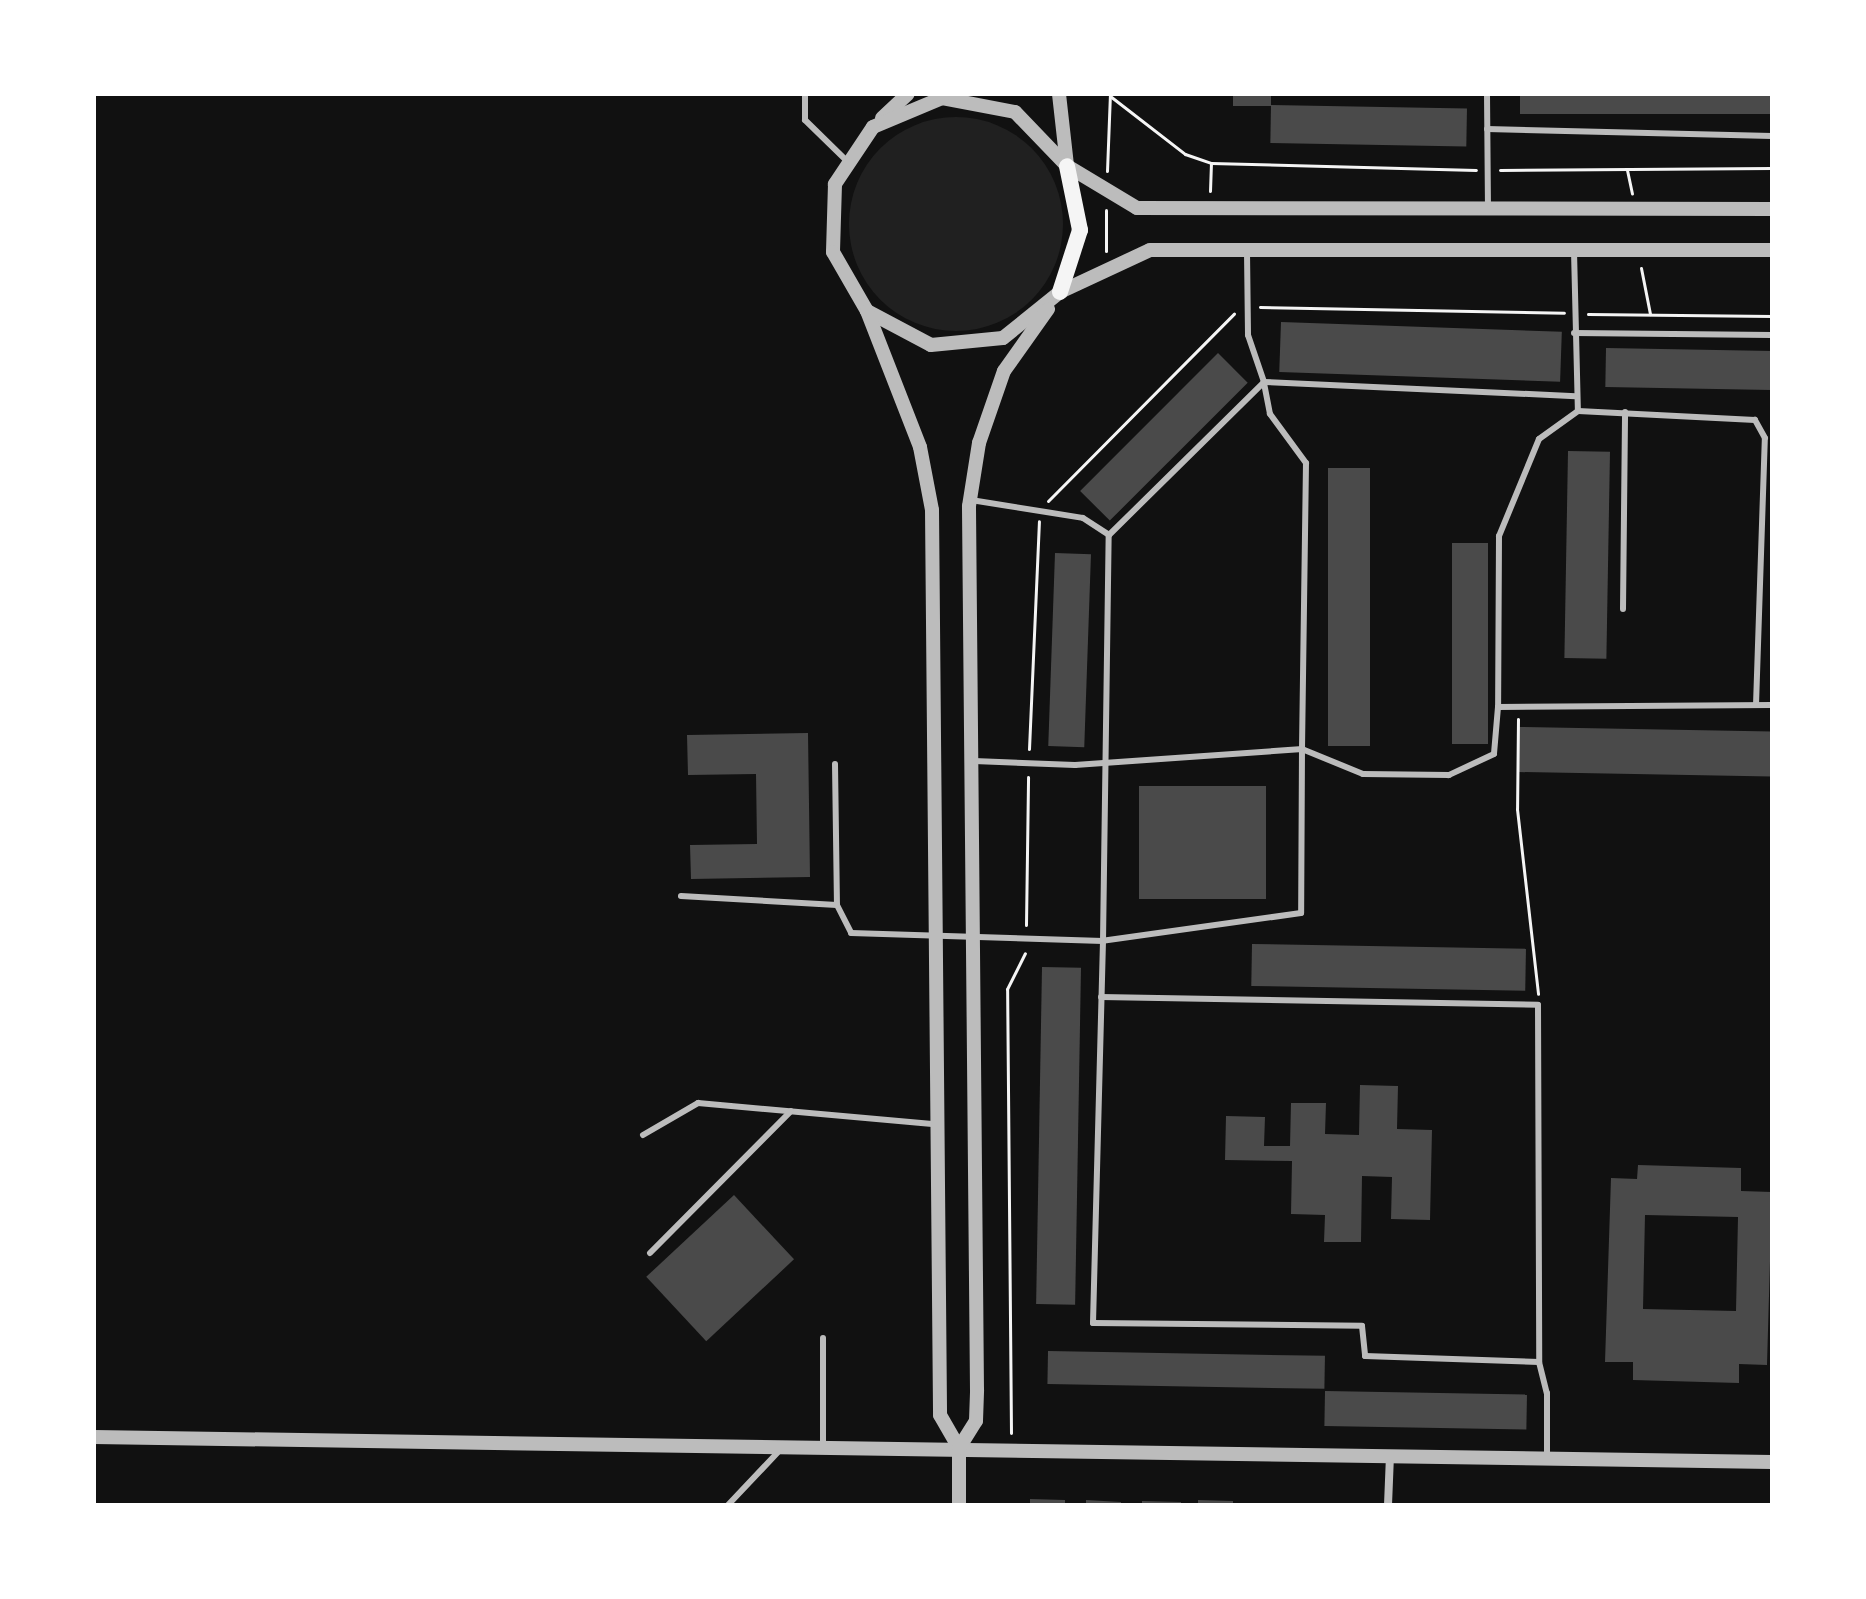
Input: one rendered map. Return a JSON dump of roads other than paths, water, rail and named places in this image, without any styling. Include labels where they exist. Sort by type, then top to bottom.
[{"type":"main road","points":[[1060,292],[1080,230],[1067,166]]},
{"type":"street","points":[[908,94],[873,127],[835,184],[833,252],[867,311],[920,447],[932,510],[932,935],[940,1415],[959,1448],[959,1505]]},
{"type":"street","points":[[1059,94],[1067,166]]},
{"type":"street","points":[[873,127],[942,98],[1015,112],[1067,166],[1137,208],[1772,209]]},
{"type":"street","points":[[867,311],[931,345],[1003,338],[1060,292],[1150,250],[1247,247],[1772,250]]},
{"type":"street","points":[[959,1448],[976,1421],[977,1390],[970,500],[979,443],[1004,371],[1060,292]]},
{"type":"street","points":[[94,1437],[1772,1462]]},
{"type":"street","points":[[1388,1505],[1390,1456]]},
{"type":"lane","points":[[805,94],[805,120],[849,163]]},
{"type":"lane","points":[[1487,94],[1488,208]]},
{"type":"lane","points":[[1487,129],[1772,136]]},
{"type":"lane","points":[[835,764],[837,905],[851,933],[1103,941],[1301,913],[1306,463],[1270,414],[1248,308],[1247,247]]},
{"type":"lane","points":[[1574,248],[1578,411]]},
{"type":"lane","points":[[1574,333],[1772,335]]},
{"type":"lane","points":[[1539,1362],[1365,1356],[1362,1326],[1093,1323],[1107,758],[1109,535],[1264,382],[1576,396]]},
{"type":"lane","points":[[972,761],[1029,763],[1302,749],[1363,774],[1449,775],[1494,754],[1498,707],[1499,536],[1539,439],[1578,411],[1740,414],[1755,420],[1765,438],[1756,705]]},
{"type":"lane","points":[[1623,609],[1625,412]]},
{"type":"lane","points":[[970,500],[1083,518],[1109,535]]},
{"type":"lane","points":[[1498,707],[1772,705]]},
{"type":"lane","points":[[681,896],[837,905]]},
{"type":"lane","points":[[1101,997],[1538,1005],[1539,1362],[1547,1393],[1547,1458]]},
{"type":"lane","points":[[643,1135],[698,1103],[935,1124]]},
{"type":"lane","points":[[650,1253],[791,1111]]},
{"type":"lane","points":[[823,1338],[823,1447]]},
{"type":"lane","points":[[728,1505],[784,1446]]}]
